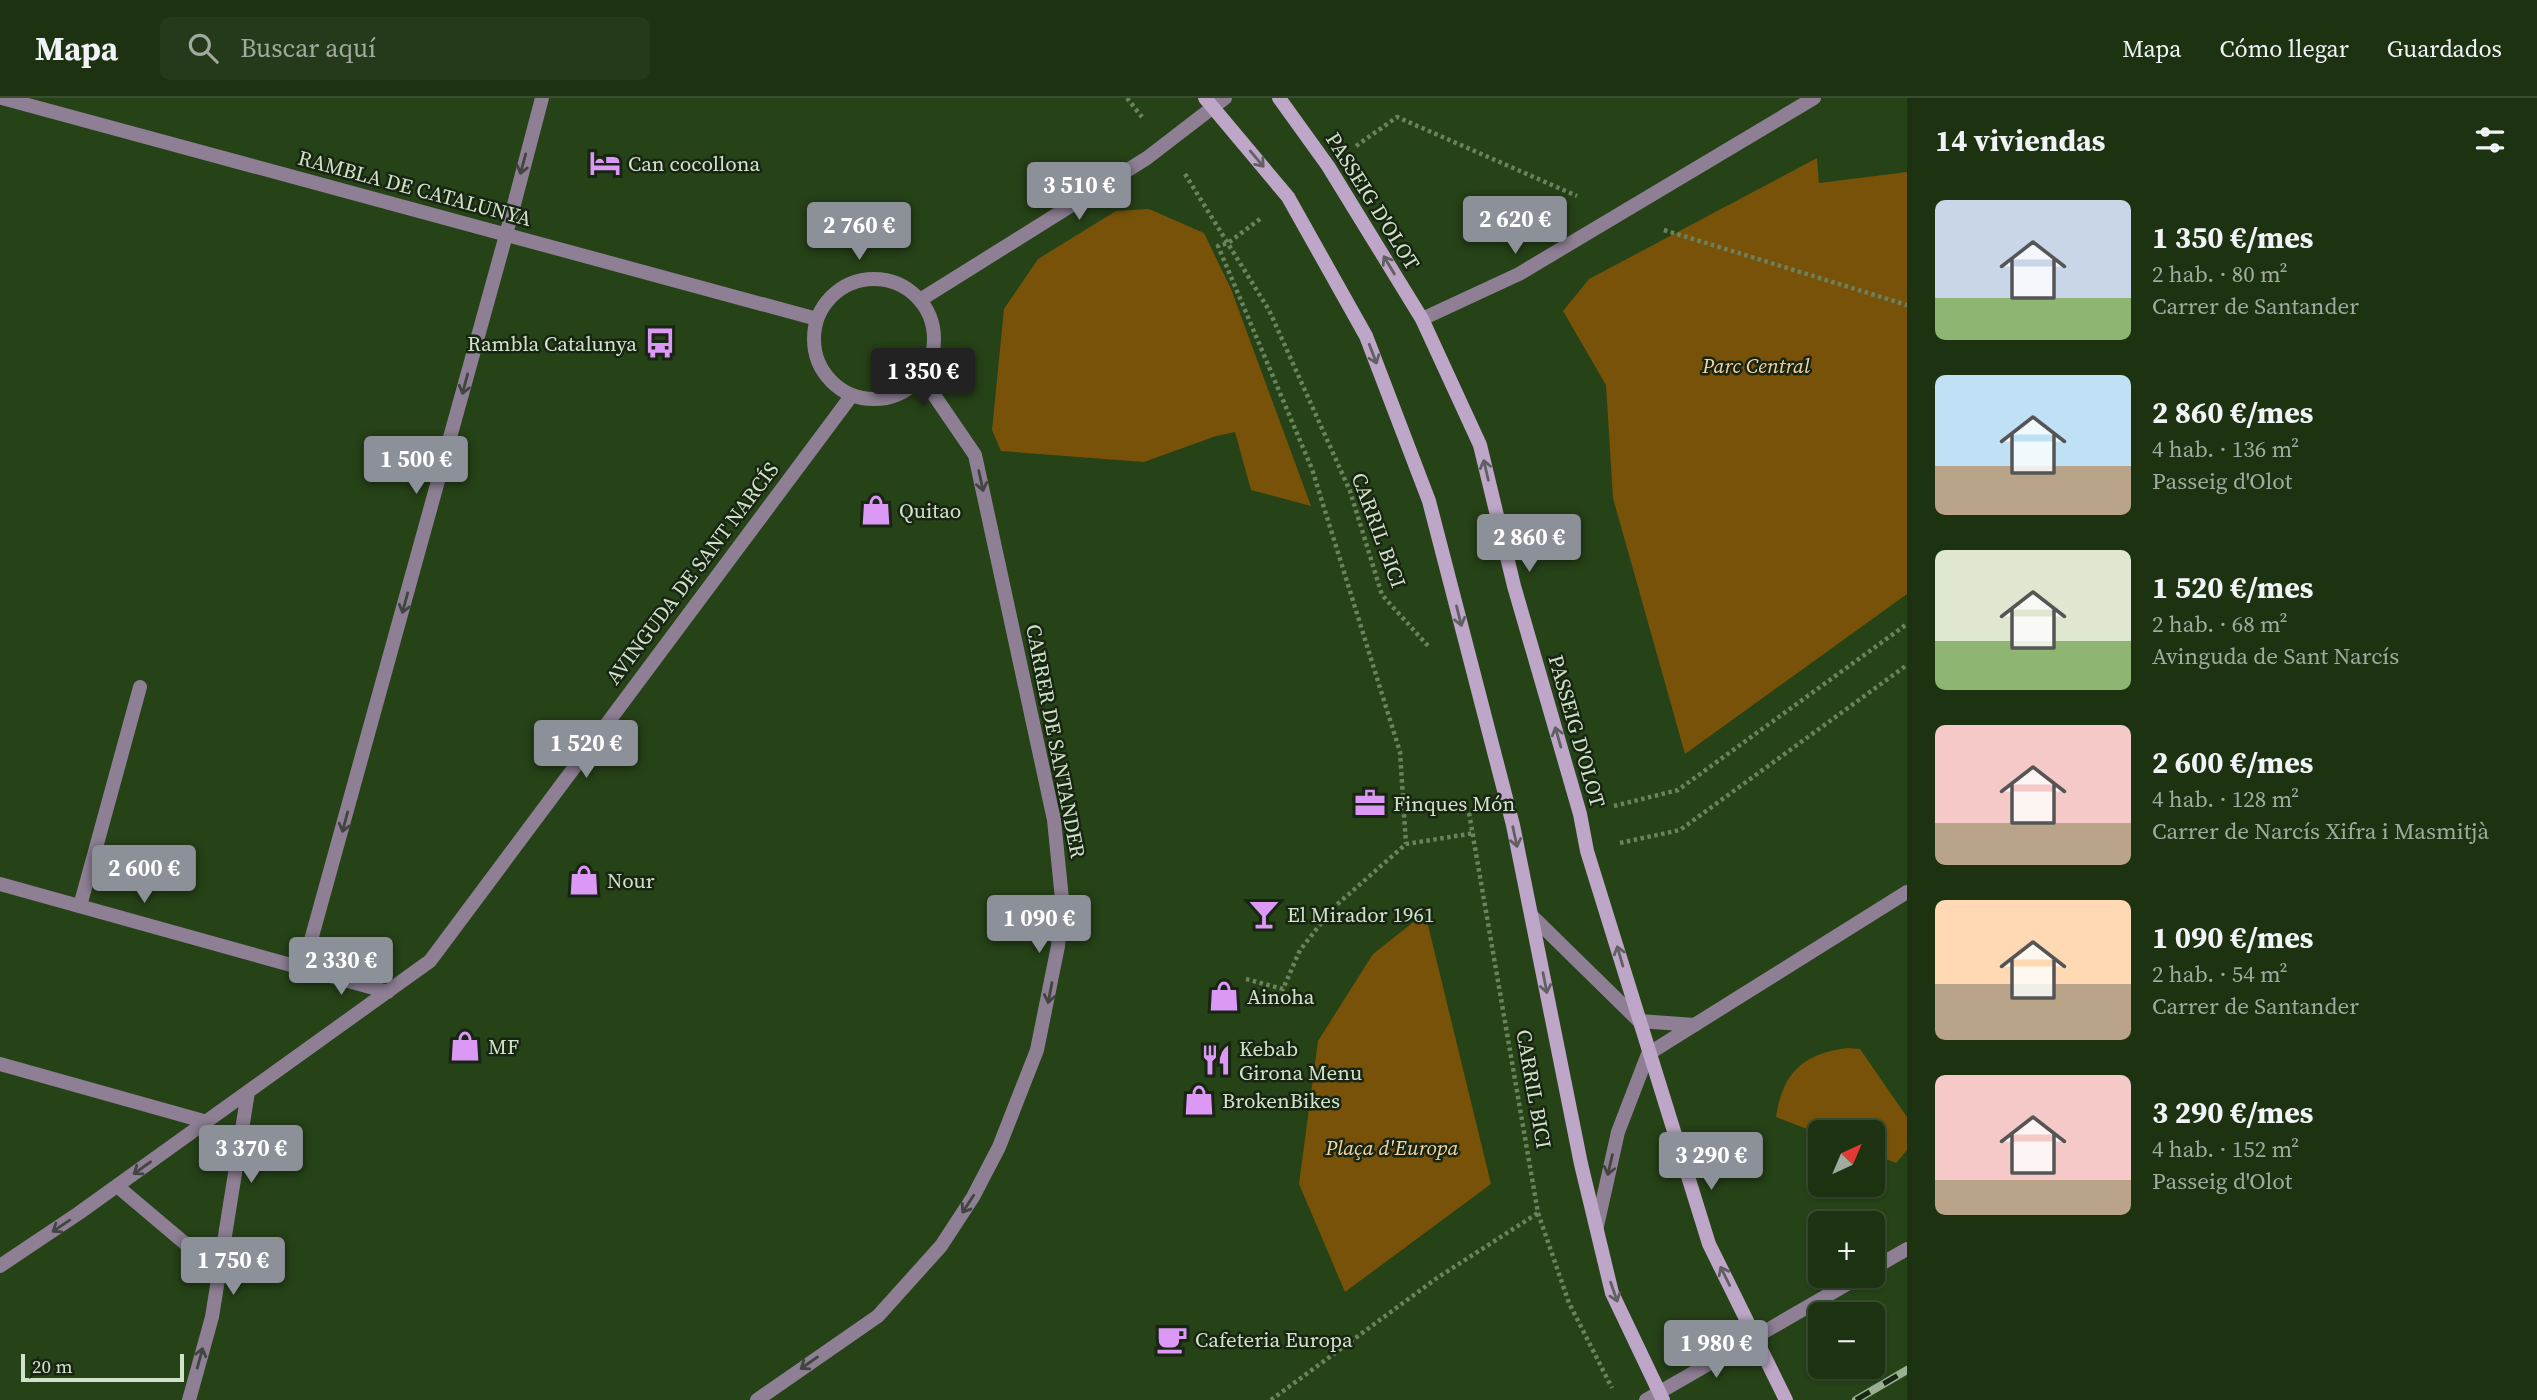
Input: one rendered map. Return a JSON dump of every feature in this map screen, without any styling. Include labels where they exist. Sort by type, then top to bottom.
[{"type":"main road","name":"PASSEIG D'OLOT","points":[[1279,98],[1328,166],[1422,319],[1480,445],[1514,586],[1580,814],[1587,851],[1648,1054],[1709,1244],[1786,1400]]},
{"type":"main road","points":[[1214,101],[1288,197],[1366,336],[1429,501],[1513,825],[1581,1164],[1612,1293],[1656,1398]]},
{"type":"street","name":"RAMBLA DE CATALUNYA","points":[[2,98],[817,319]]},
{"type":"street","points":[[303,969],[542,98]]},
{"type":"street","points":[[1422,319],[1519,274],[1814,98]]},
{"type":"street","points":[[920,300],[1164,146],[1214,101]]},
{"type":"street","points":[[862,280],[888,281],[900,285],[920,300],[930,318],[934,338],[931,358],[921,376],[904,391],[884,399],[852,395],[832,383],[819,365],[813,342],[822,308],[839,290],[862,280]]},
{"type":"street","name":"CARRER DE SANTANDER","points":[[757,1400],[877,1316],[941,1246],[974,1197],[999,1147],[1037,1050],[1058,946],[1062,899],[1054,820],[975,455],[921,376]]},
{"type":"street","name":"AVINGUDA DE SANT NARCÍS","points":[[1,1264],[117,1186],[430,961],[852,395]]},
{"type":"street","points":[[80,906],[139,687]]},
{"type":"street","points":[[0,884],[387,992]]},
{"type":"street","points":[[1597,1226],[1618,1132],[1648,1054],[1907,892]]},
{"type":"street","points":[[1531,916],[1639,1021],[1695,1025]]},
{"type":"street","points":[[0,1064],[207,1122]]},
{"type":"street","points":[[189,1400],[212,1317],[248,1092]]},
{"type":"street","points":[[117,1186],[219,1272]]},
{"type":"street","points":[[1885,1262],[1907,1249]]},
{"type":"street","points":[[1656,1398],[1840,1288]]},
{"type":"path","name":"CARRIL BICI","points":[[1127,98],[1195,187],[1269,310],[1350,491],[1382,595],[1433,652]]},
{"type":"path","points":[[1228,243],[1218,246],[1312,469],[1400,752],[1406,845]]},
{"type":"path","points":[[1587,851],[1680,830],[1907,665]]},
{"type":"path","name":"CARRIL BICI","points":[[1468,807],[1538,1213],[1569,1303],[1618,1400]]},
{"type":"path","points":[[1246,979],[1283,989]]},
{"type":"path","points":[[1270,1400],[1437,1278],[1538,1213]]},
{"type":"green space","name":"Parc Central","points":[[1817,158],[1819,183],[1907,172],[1907,594],[1685,754],[1613,498],[1606,385],[1563,311],[1589,279]]},
{"type":"green space","points":[[1149,209],[1204,233],[1231,289],[1311,506],[1251,490],[1235,432],[1216,436],[1144,462],[1001,451],[992,430],[1004,309],[1038,259],[1116,211]]},
{"type":"green space","name":"Plaça d'Europa","points":[[1425,913],[1491,1184],[1345,1292],[1299,1184],[1318,1041],[1373,954]]},
{"type":"green space","points":[[1860,1049],[1907,1117],[1907,1150],[1896,1163],[1885,1159],[1885,1120],[1808,1120],[1808,1129],[1776,1117],[1779,1101],[1790,1077],[1807,1061],[1832,1051]]},
{"type":"railway","points":[[1856,1400],[1907,1370]]},
{"type":"place","name":"Can cocollona","points":[[605,163]]},
{"type":"place","name":"Rambla Catalunya","points":[[660,343]]},
{"type":"place","name":"Quitao","points":[[876,510]]},
{"type":"place","name":"Finques Món","points":[[1370,803]]},
{"type":"place","name":"Nour","points":[[584,880]]},
{"type":"place","name":"El Mirador 1961","points":[[1264,914]]},
{"type":"place","name":"Ainoha","points":[[1224,996]]},
{"type":"place","name":"MF","points":[[465,1046]]},
{"type":"place","name":"Kebab Girona Menu","points":[[1216,1060]]},
{"type":"place","name":"BrokenBikes","points":[[1199,1100]]},
{"type":"place","name":"Cafeteria Europa","points":[[1172,1339]]}]
